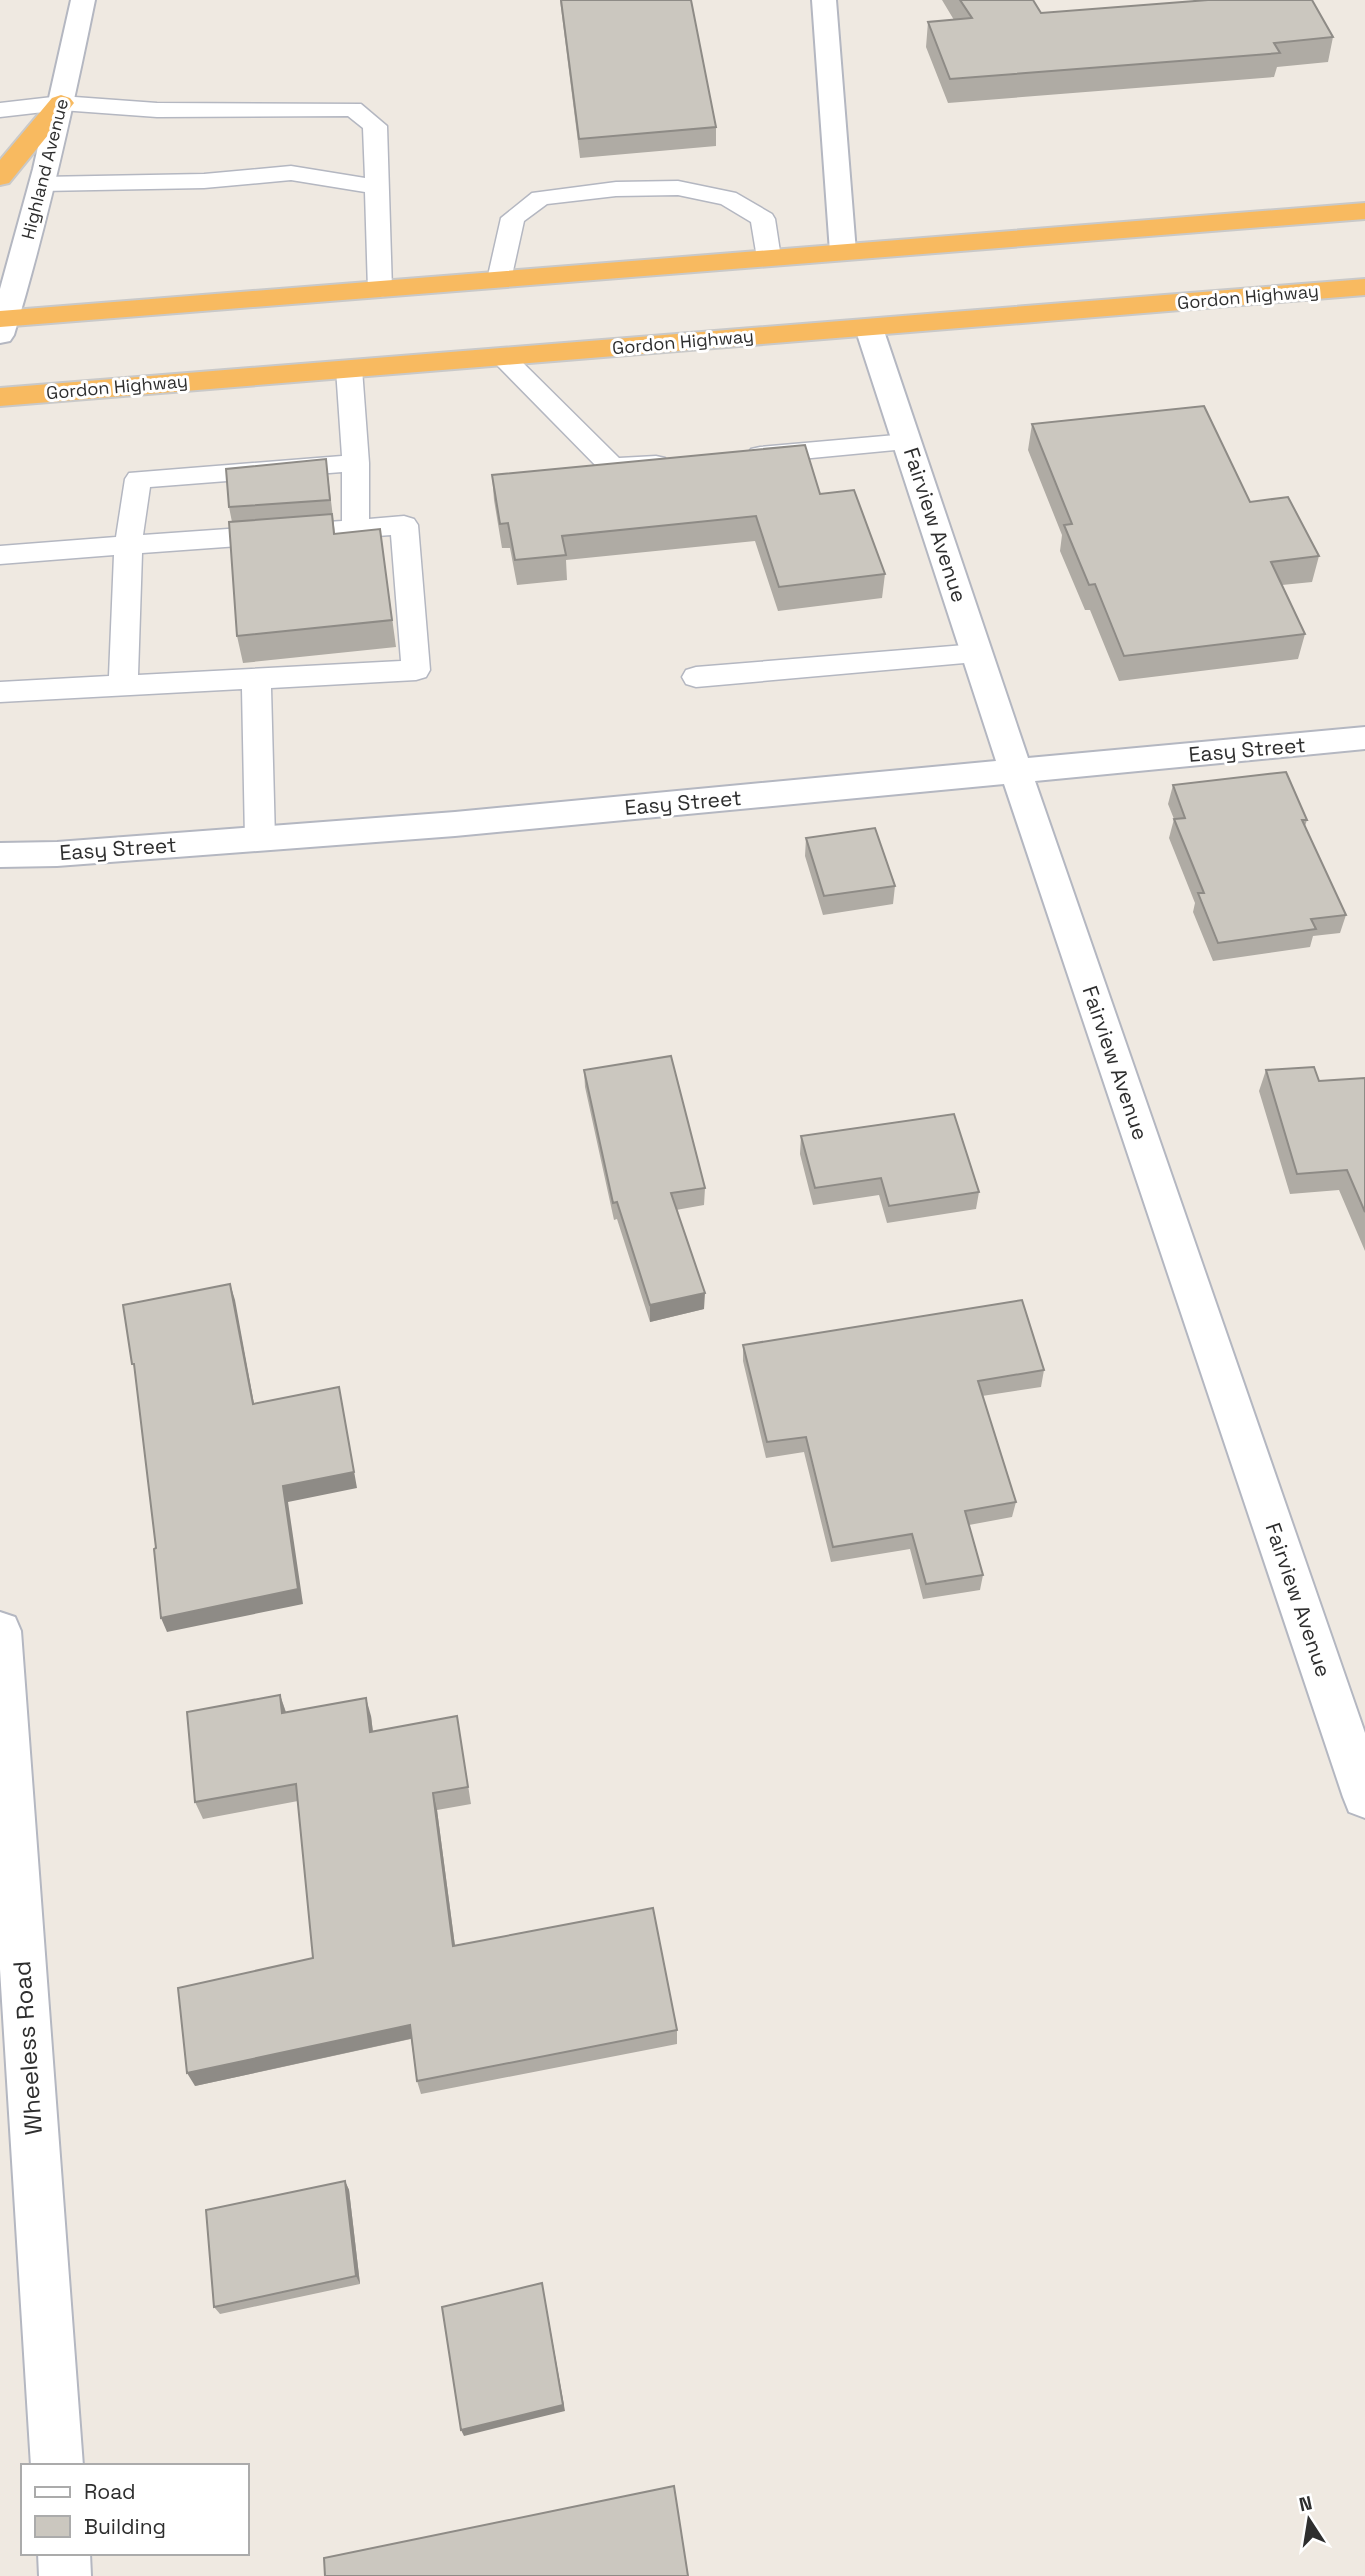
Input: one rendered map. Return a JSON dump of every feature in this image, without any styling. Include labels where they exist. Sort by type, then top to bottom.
[{"type":"highway","points":[[0,177],[61,103]]},
{"type":"highway","points":[[2,324],[499,280],[1365,211]]},
{"type":"highway","name":"Gordon Highway","points":[[0,397],[1365,287]]},
{"type":"street","name":"Highland Avenue","points":[[2,324],[20,277],[83,0]]},
{"type":"street","points":[[824,0],[843,252]]},
{"type":"street","name":"Fairview Avenue","points":[[869,328],[1016,772],[1365,1797]]},
{"type":"street","name":"Easy Street","points":[[0,855],[455,824],[1365,738]]},
{"type":"street","name":"Wheeless Road","points":[[0,1631],[3,1748],[57,2464]]},
{"type":"street","points":[[64,2555],[65,2576]]},
{"type":"lane","points":[[0,110],[61,103],[158,110],[353,109],[375,127],[380,290]]},
{"type":"lane","points":[[41,184],[204,181],[291,173],[378,187]]},
{"type":"lane","points":[[499,280],[513,218],[540,198],[616,189],[678,188],[728,198],[763,219],[769,258]]},
{"type":"lane","points":[[503,357],[612,467],[679,462]]},
{"type":"lane","points":[[349,369],[356,463],[355,528]]},
{"type":"lane","points":[[733,457],[907,442]]},
{"type":"lane","points":[[123,685],[128,546],[138,479],[211,481],[271,476],[356,463]]},
{"type":"lane","points":[[0,555],[128,546],[208,531],[271,526],[355,528],[404,525],[416,670],[0,692]]},
{"type":"lane","points":[[696,677],[977,654]]},
{"type":"lane","points":[[257,678],[260,839]]},
{"type":"building","points":[[561,0],[691,0],[716,127],[579,139]]},
{"type":"building","points":[[960,0],[1033,0],[1041,13],[1208,0],[1312,0],[1333,37],[1274,43],[1280,53],[950,79],[928,22],[972,18]]},
{"type":"building","points":[[1204,406],[1250,502],[1288,497],[1319,556],[1271,562],[1305,634],[1124,656],[1095,584],[1089,585],[1064,525],[1072,524],[1032,424]]},
{"type":"building","points":[[805,445],[820,494],[854,490],[885,574],[779,587],[756,516],[562,536],[566,555],[515,560],[508,523],[500,524],[492,475]]},
{"type":"building","points":[[326,459],[330,500],[229,507],[226,469]]},
{"type":"building","points":[[332,514],[334,534],[380,529],[392,620],[237,636],[229,522]]},
{"type":"building","points":[[1286,772],[1307,820],[1302,820],[1346,915],[1311,919],[1316,929],[1218,943],[1198,893],[1204,893],[1174,819],[1185,818],[1173,785]]},
{"type":"building","points":[[875,828],[895,886],[824,896],[806,838]]},
{"type":"building","points":[[671,1056],[705,1188],[671,1193],[705,1293],[650,1305],[617,1202],[613,1203],[584,1070]]},
{"type":"building","points":[[1314,1067],[1319,1081],[1365,1078],[1365,1212],[1347,1170],[1297,1174],[1266,1070]]},
{"type":"building","points":[[954,1114],[979,1192],[889,1206],[881,1178],[815,1188],[801,1136]]},
{"type":"building","points":[[230,1284],[253,1404],[339,1387],[354,1472],[283,1486],[298,1589],[161,1618],[156,1548],[134,1364],[123,1305]]},
{"type":"building","points":[[1022,1300],[1044,1370],[978,1381],[1016,1502],[965,1511],[983,1575],[926,1584],[912,1534],[833,1547],[806,1437],[767,1442],[743,1345]]},
{"type":"building","points":[[280,1695],[282,1713],[366,1698],[370,1732],[457,1716],[468,1787],[433,1793],[453,1946],[653,1908],[677,2030],[417,2081],[410,2025],[187,2073],[178,1988],[313,1958],[296,1784],[195,1802],[187,1712]]},
{"type":"building","points":[[345,2181],[356,2276],[214,2307],[206,2210]]},
{"type":"building","points":[[542,2283],[563,2405],[461,2430],[442,2307]]},
{"type":"building","points":[[674,2486],[688,2576],[325,2576],[324,2558]]}]
